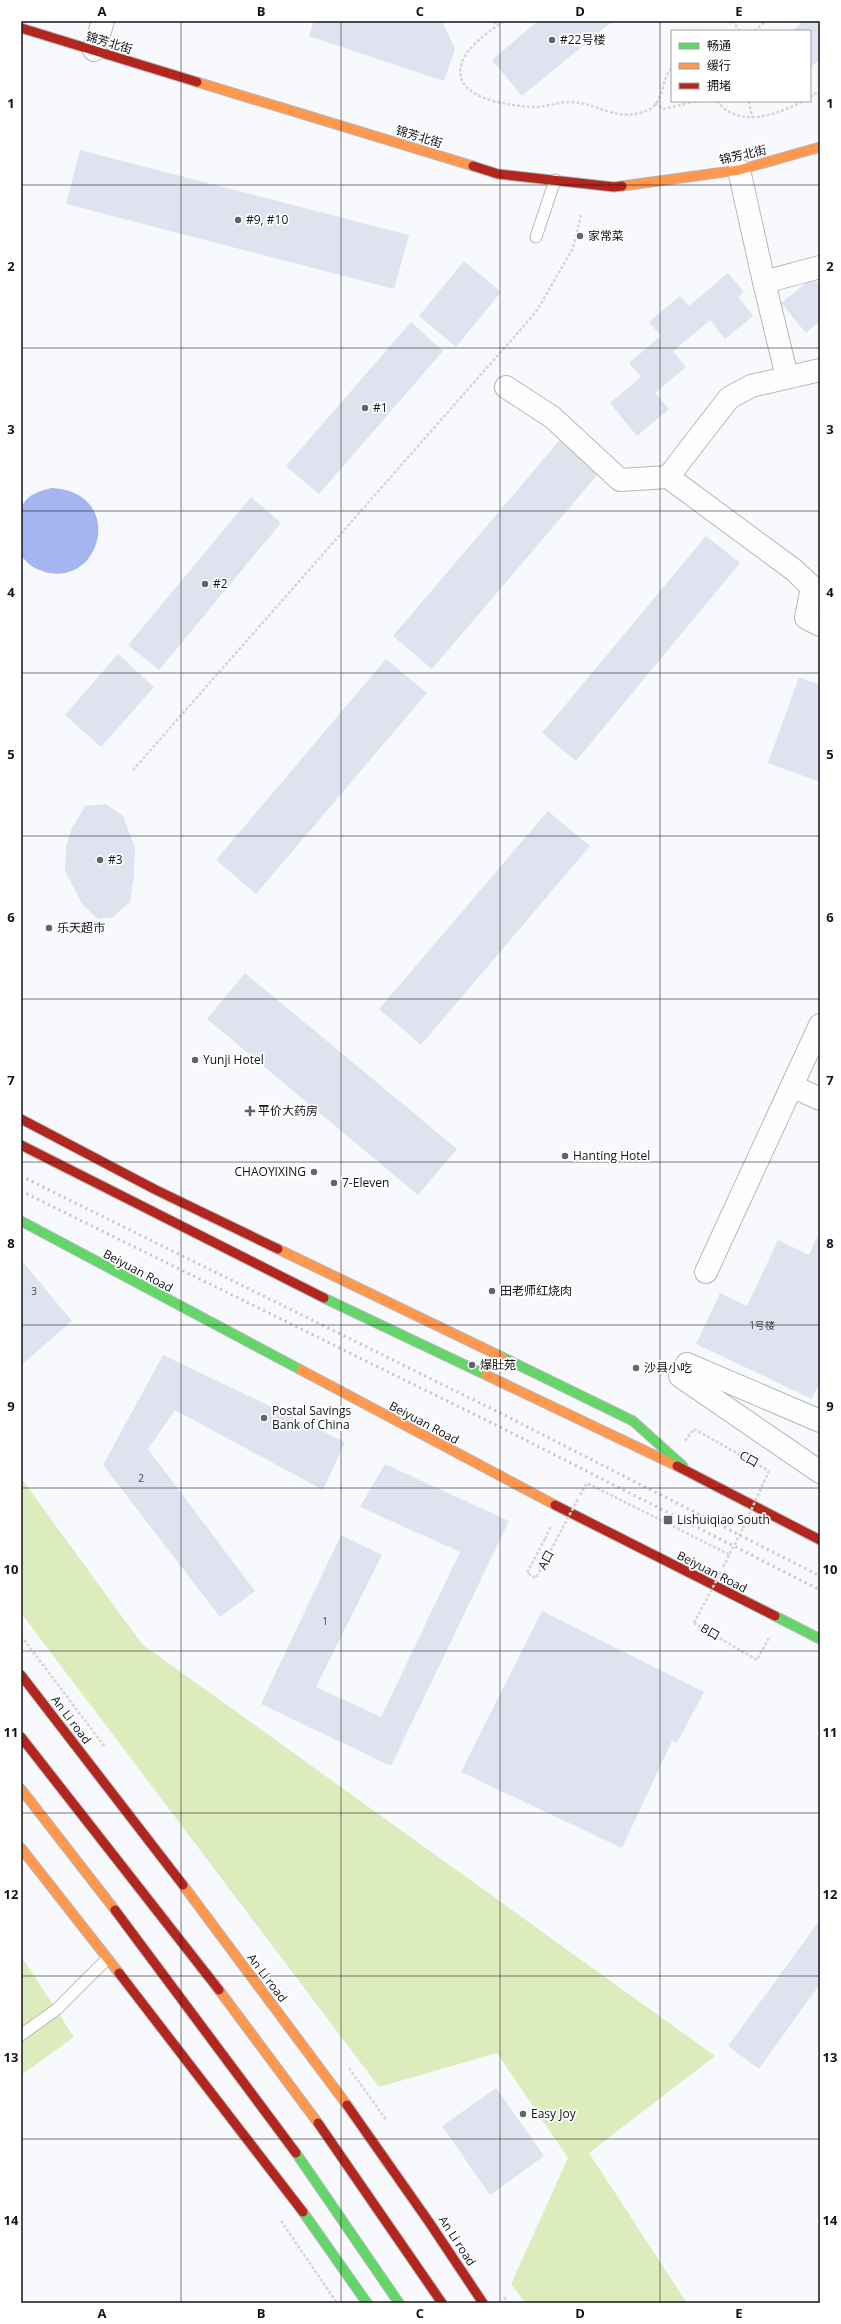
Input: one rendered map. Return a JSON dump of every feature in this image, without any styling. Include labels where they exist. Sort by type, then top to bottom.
[{"type":"main road","name":"锦芳北街","points":[[21,28],[498,174],[614,187],[739,170],[820,147]]},
{"type":"main road","points":[[21,1119],[156,1190],[633,1421],[688,1471]]},
{"type":"main road","points":[[21,1145],[344,1308],[688,1471],[820,1540]]},
{"type":"main road","name":"Beiyuan Road","points":[[21,1221],[584,1521],[820,1639]]},
{"type":"main road","name":"An Li road","points":[[21,1675],[317,2063],[423,2210],[483,2303]]},
{"type":"main road","points":[[21,1737],[311,2113],[386,2217],[442,2303]]},
{"type":"main road","points":[[21,1789],[54,1829],[276,2123],[399,2303]]},
{"type":"main road","points":[[21,1848],[246,2136],[337,2258],[367,2303]]},
{"type":"street","points":[[94,50],[104,21]]},
{"type":"street","points":[[739,170],[787,377]]},
{"type":"street","points":[[764,282],[820,267]]},
{"type":"street","points":[[668,477],[729,398],[751,386],[820,370]]},
{"type":"street","points":[[506,387],[552,417],[620,480],[668,477],[794,570],[812,588],[806,618],[820,625]]},
{"type":"street","points":[[706,1272],[820,1025]]},
{"type":"street","points":[[792,1086],[820,1099]]},
{"type":"street","points":[[820,1421],[687,1364],[680,1376],[820,1472]]},
{"type":"lane","points":[[536,237],[555,180]]},
{"type":"lane","points":[[21,2035],[57,2009],[108,1959]]},
{"type":"path","points":[[244,21],[249,21]]},
{"type":"path","points":[[489,21],[499,24]]},
{"type":"path","points":[[503,21],[474,45],[465,56],[461,70],[462,82],[471,93],[506,103],[535,107],[571,102],[615,113],[633,115],[651,109],[671,70]]},
{"type":"path","points":[[732,21],[739,30]]},
{"type":"path","points":[[755,30],[766,21]]},
{"type":"path","points":[[811,96],[820,91]]},
{"type":"path","points":[[655,103],[664,109],[692,102]]},
{"type":"path","points":[[719,102],[730,113],[745,118],[752,118],[776,112],[801,102]]},
{"type":"path","points":[[749,102],[752,118]]},
{"type":"path","points":[[133,770],[536,312],[574,248],[582,215]]},
{"type":"path","name":"C口","points":[[694,1429],[769,1471],[730,1554]]},
{"type":"path","name":"A口","points":[[545,1539],[527,1573],[536,1578],[587,1483],[730,1554]]},
{"type":"path","name":"B口","points":[[730,1554],[694,1623],[757,1660],[779,1619]]},
{"type":"green space","points":[[21,1478],[142,1644],[715,2056],[589,2153],[687,2303],[525,2303],[511,2284],[568,2158],[497,2053],[379,2087],[21,1613]]},
{"type":"green space","points":[[21,1956],[74,2037],[21,2075]]},
{"type":"water","points":[[51,488],[74,493],[89,504],[97,519],[98,535],[93,551],[83,564],[68,572],[49,573],[42,571],[30,565],[21,555],[20,530],[23,504],[32,495]]},
{"type":"building","points":[[314,21],[442,21],[455,49],[444,81],[309,36]]},
{"type":"building","name":"#22号楼","points":[[538,21],[613,21],[522,96],[492,60]]},
{"type":"building","points":[[804,21],[820,21],[820,63],[818,61],[811,66],[811,30],[793,30]]},
{"type":"building","name":"#9, #10","points":[[80,150],[409,235],[394,289],[66,204]]},
{"type":"building","points":[[464,261],[501,292],[456,347],[419,316]]},
{"type":"building","points":[[728,273],[744,292],[738,297],[753,316],[725,339],[710,320],[673,351],[686,367],[655,393],[669,409],[637,436],[610,403],[641,377],[629,363],[661,336],[649,322],[680,296],[689,306]]},
{"type":"building","points":[[813,277],[820,285],[820,321],[806,333],[781,303]]},
{"type":"building","name":"#1","points":[[411,322],[443,351],[319,494],[286,466]]},
{"type":"building","points":[[565,434],[604,467],[432,669],[393,636]]},
{"type":"building","name":"#2","points":[[251,497],[281,523],[159,670],[128,645]]},
{"type":"building","points":[[706,536],[740,563],[576,761],[542,733]]},
{"type":"building","points":[[118,654],[154,687],[101,747],[65,715]]},
{"type":"building","points":[[386,659],[427,693],[256,894],[216,860]]},
{"type":"building","points":[[799,677],[820,685],[820,782],[768,763]]},
{"type":"building","name":"#3","points":[[106,804],[123,816],[135,848],[134,875],[130,902],[113,917],[98,919],[82,904],[65,871],[66,846],[72,828],[85,806]]},
{"type":"building","points":[[548,811],[590,846],[421,1045],[379,1009]]},
{"type":"building","points":[[245,973],[457,1149],[418,1195],[207,1019]]},
{"type":"building","points":[[820,1231],[820,1382],[812,1399],[696,1344],[720,1293],[747,1306],[778,1240],[809,1255]]},
{"type":"building","points":[[21,1260],[72,1321],[21,1365]]},
{"type":"building","points":[[163,1355],[345,1442],[323,1490],[175,1410],[148,1449],[255,1591],[220,1617],[103,1465]]},
{"type":"building","points":[[385,1464],[509,1521],[391,1766],[261,1704],[341,1535],[382,1555],[316,1687],[381,1717],[460,1552],[360,1507]]},
{"type":"building","points":[[542,1611],[704,1692],[677,1743],[672,1741],[622,1848],[461,1772]]},
{"type":"building","points":[[820,1920],[820,1984],[759,2069],[728,2046]]},
{"type":"building","points":[[496,2088],[544,2156],[490,2195],[442,2126]]},
{"type":"railway","points":[[21,1176],[506,1416],[820,1576]]},
{"type":"railway","points":[[21,1191],[498,1426],[820,1590]]},
{"type":"traffic: fast","points":[[21,1221],[301,1370]]},
{"type":"traffic: fast","points":[[324,1298],[486,1375]]},
{"type":"traffic: fast","points":[[502,1357],[633,1421],[683,1466]]},
{"type":"traffic: fast","points":[[775,1616],[820,1639]]},
{"type":"traffic: fast","points":[[296,2153],[399,2303]]},
{"type":"traffic: fast","points":[[303,2212],[367,2303]]},
{"type":"traffic: slow","points":[[197,82],[473,166]]},
{"type":"traffic: slow","points":[[622,186],[739,170],[820,147]]},
{"type":"traffic: slow","points":[[278,1249],[502,1357]]},
{"type":"traffic: slow","points":[[301,1370],[555,1505]]},
{"type":"traffic: slow","points":[[486,1375],[677,1466]]},
{"type":"traffic: slow","points":[[21,1789],[115,1910]]},
{"type":"traffic: slow","points":[[21,1848],[119,1973]]},
{"type":"traffic: slow","points":[[183,1885],[347,2105]]},
{"type":"traffic: slow","points":[[219,1990],[318,2123]]},
{"type":"traffic: jam","points":[[21,28],[197,82]]},
{"type":"traffic: jam","points":[[473,166],[498,174],[614,187],[622,186]]},
{"type":"traffic: jam","points":[[21,1119],[156,1190],[278,1249]]},
{"type":"traffic: jam","points":[[21,1145],[324,1298]]},
{"type":"traffic: jam","points":[[677,1466],[820,1540]]},
{"type":"traffic: jam","points":[[555,1505],[775,1616]]},
{"type":"traffic: jam","points":[[21,1675],[183,1885]]},
{"type":"traffic: jam","points":[[21,1737],[219,1990]]},
{"type":"traffic: jam","points":[[115,1910],[296,2153]]},
{"type":"traffic: jam","points":[[119,1973],[303,2212]]},
{"type":"traffic: jam","points":[[347,2105],[429,2222],[483,2303]]},
{"type":"traffic: jam","points":[[318,2123],[442,2303]]},
{"type":"place","name":"#22号楼","points":[[552,40]]},
{"type":"place","name":"#9, #10","points":[[238,220]]},
{"type":"place","name":"家常菜","points":[[580,236]]},
{"type":"place","name":"#1","points":[[365,408]]},
{"type":"place","name":"#2","points":[[205,584]]},
{"type":"place","name":"#3","points":[[100,860]]},
{"type":"place","name":"乐天超市","points":[[49,928]]},
{"type":"place","name":"Yunji Hotel","points":[[195,1060]]},
{"type":"place","name":"平价大药房","points":[[250,1111]]},
{"type":"place","name":"Hanting Hotel","points":[[565,1156]]},
{"type":"place","name":"CHAOYIXING","points":[[314,1172]]},
{"type":"place","name":"7-Eleven","points":[[334,1183]]},
{"type":"place","name":"田老师红烧肉","points":[[492,1291]]},
{"type":"place","name":"爆肚苑","points":[[472,1365]]},
{"type":"place","name":"沙县小吃","points":[[636,1368]]},
{"type":"place","name":"Postal Savings Bank of China","points":[[264,1418]]},
{"type":"place","name":"Lishuiqiao South","points":[[668,1520]]},
{"type":"place","name":"Easy Joy","points":[[523,2114]]}]
